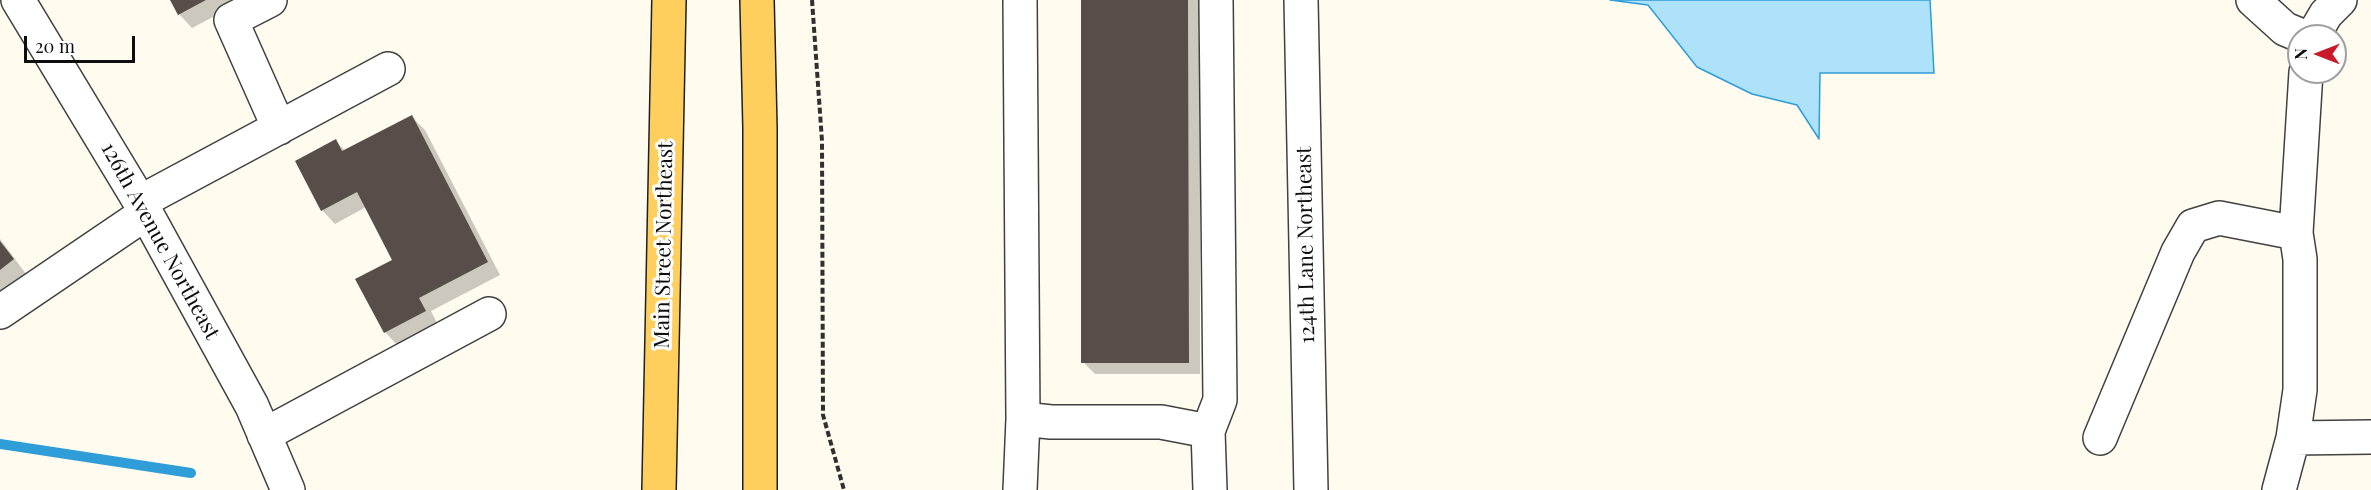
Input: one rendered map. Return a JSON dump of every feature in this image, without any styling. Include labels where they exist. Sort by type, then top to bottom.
[{"type":"main road","name":"Main Street Northeast","points":[[659,490],[669,0]]},
{"type":"main road","points":[[757,0],[760,128],[760,490]]},
{"type":"street","name":"126th Avenue Northeast","points":[[18,0],[143,207],[252,406],[288,490]]},
{"type":"street","points":[[270,0],[231,20],[279,128]]},
{"type":"street","points":[[1020,0],[1023,419],[1020,490]]},
{"type":"street","points":[[1209,490],[1208,431],[1220,400],[1216,0]]},
{"type":"street","name":"124th Lane Northeast","points":[[1301,0],[1311,490]]},
{"type":"street","points":[[2253,0],[2287,30]]},
{"type":"street","points":[[2320,24],[2326,14],[2340,0]]},
{"type":"street","points":[[0,312],[143,207],[279,128],[388,69]]},
{"type":"street","points":[[2279,490],[2293,438],[2300,390],[2300,260],[2296,233],[2305,84]]},
{"type":"street","points":[[2100,438],[2178,252],[2193,226],[2218,218],[2296,233]]},
{"type":"street","points":[[264,435],[489,314]]},
{"type":"street","points":[[1023,419],[1051,422],[1161,422],[1208,431]]},
{"type":"street","points":[[2293,438],[2371,436]]},
{"type":"path","points":[[812,0],[822,141],[823,415],[844,490]]},
{"type":"water","points":[[1610,0],[1930,0],[1934,73],[1820,73],[1819,139],[1797,105],[1752,94],[1697,67],[1648,5]]},
{"type":"building","points":[[170,0],[206,0],[178,15]]},
{"type":"building","points":[[1081,0],[1188,0],[1189,363],[1081,363]]},
{"type":"building","points":[[412,115],[488,262],[419,298],[426,311],[384,333],[355,279],[392,260],[357,192],[321,211],[295,161],[336,139],[342,151]]},
{"type":"building","points":[[0,241],[14,259],[0,270]]},
{"type":"waterway","points":[[0,444],[191,473]]}]
